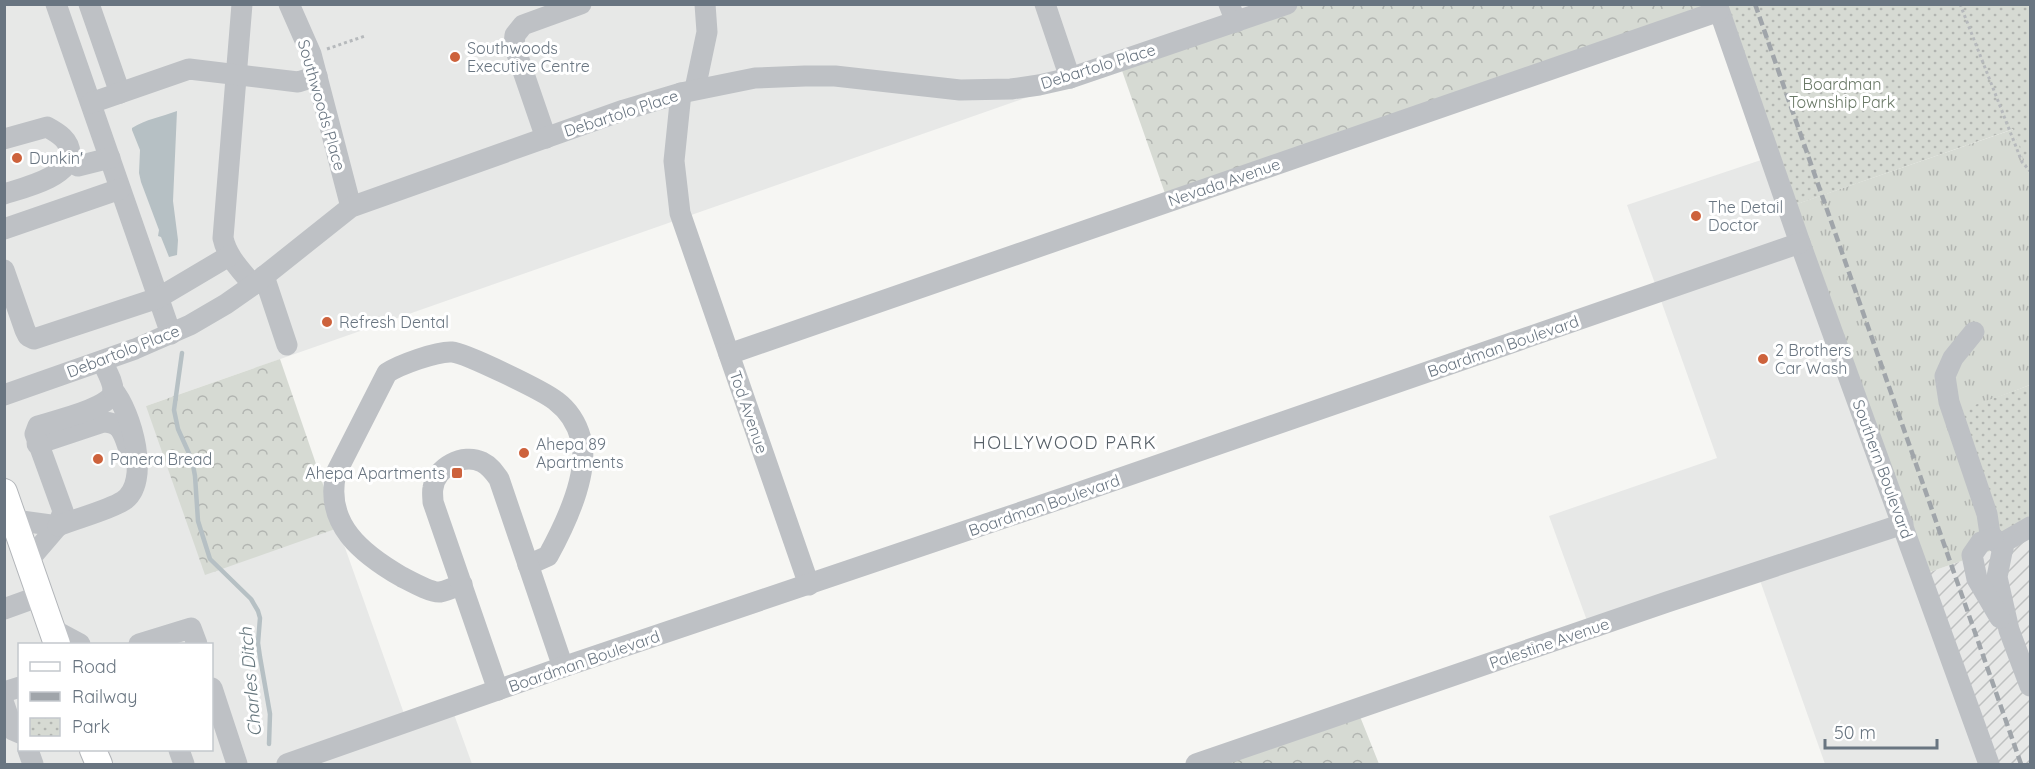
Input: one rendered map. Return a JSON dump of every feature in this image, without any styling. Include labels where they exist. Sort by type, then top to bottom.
[{"type":"main road","points":[[8,503],[54,637]]},
{"type":"main road","points":[[93,751],[99,765]]},
{"type":"street","points":[[56,4],[171,334]]},
{"type":"street","points":[[89,4],[120,93]]},
{"type":"street","points":[[242,4],[223,238],[225,250],[230,256],[259,280],[287,345]]},
{"type":"street","name":"Southwoods Place","points":[[289,4],[310,53],[351,207]]},
{"type":"street","points":[[546,138],[514,45],[515,35],[522,25],[581,4]]},
{"type":"street","name":"Tod Avenue","points":[[705,4],[707,32],[688,91],[674,161],[677,194],[688,239],[809,585]]},
{"type":"street","points":[[1045,4],[1070,78]]},
{"type":"street","name":"Debartolo Place","points":[[4,395],[171,334],[226,304],[351,207],[624,110],[688,91],[755,78],[835,76],[960,90],[1011,89],[1039,85],[1070,78],[1232,13],[1287,4]]},
{"type":"street","name":"Southern Boulevard","points":[[1718,8],[1800,243],[1989,765]]},
{"type":"street","name":"Nevada Avenue","points":[[729,354],[1718,8]]},
{"type":"street","points":[[91,103],[189,69],[298,82],[317,76]]},
{"type":"street","points":[[4,139],[47,127],[60,134],[70,148],[70,161],[61,173],[4,194]]},
{"type":"street","points":[[70,161],[78,166],[110,158]]},
{"type":"street","points":[[4,229],[120,189]]},
{"type":"street","name":"Boardman Boulevard","points":[[287,765],[340,756],[498,690],[563,667],[809,585],[1800,243]]},
{"type":"street","points":[[4,270],[25,330],[28,336],[34,339],[158,298],[230,256]]},
{"type":"street","points":[[1974,332],[1953,358],[1945,376],[1949,402],[1998,543],[1997,577],[2009,630],[2031,686]]},
{"type":"street","points":[[462,584],[440,592],[435,591],[411,582],[382,565],[349,537],[336,510],[334,497],[336,473],[387,373],[394,368],[444,352],[460,354],[544,393],[567,411],[576,425],[583,448],[580,484],[548,556],[528,565]]},
{"type":"street","points":[[8,503],[58,526],[123,501],[133,492],[138,478],[137,448],[121,399],[113,390],[102,361]]},
{"type":"street","points":[[28,561],[58,526],[63,512],[34,434],[38,426],[102,405],[111,398],[113,390]]},
{"type":"street","points":[[37,444],[103,422],[112,422],[119,426],[129,451],[136,455]]},
{"type":"street","points":[[498,690],[433,502],[432,488],[437,476],[455,462],[467,459],[480,461],[490,467],[499,479],[563,667]]},
{"type":"street","name":"Palestine Avenue","points":[[1196,765],[1667,602],[1903,524]]},
{"type":"street","points":[[2009,630],[1992,608],[1977,579],[1972,555],[1981,542],[2004,542],[2031,527]]},
{"type":"street","points":[[4,609],[40,596]]},
{"type":"street","points":[[145,643],[191,628],[196,643]]},
{"type":"street","points":[[54,637],[74,643]]},
{"type":"street","points":[[213,691],[237,765]]},
{"type":"street","points":[[4,705],[12,732]]},
{"type":"street","points":[[27,751],[33,765]]},
{"type":"path","points":[[1960,4],[2022,162],[2031,171]]},
{"type":"path","points":[[328,48],[365,36]]},
{"type":"shaded area","points":[[4,5],[1291,5],[146,406],[338,528],[407,722],[451,706],[472,764],[5,764]]},
{"type":"shaded area","points":[[177,111],[173,201],[178,240],[177,255],[169,257],[161,237],[158,236],[159,230],[141,182],[140,150],[132,128],[148,120]]},
{"type":"shaded area","points":[[1770,157],[1989,764],[1825,764],[1757,572],[1590,629],[1549,516],[1717,458],[1627,205]]},
{"type":"shaded area","points":[[2030,537],[2030,764],[1989,764],[1921,575]]},
{"type":"green space","points":[[1287,5],[2030,5],[2030,176],[2013,129],[1788,207],[1719,11],[1168,202],[1119,62]]},
{"type":"green space","name":"Boardman Township Park","points":[[1717,5],[2030,5],[2030,176],[2013,129],[1788,207]]},
{"type":"green space","points":[[2014,129],[2030,176],[2030,385],[1953,414],[1999,548],[1921,575],[1788,207]]},
{"type":"green space","points":[[280,359],[338,528],[205,575],[146,406]]},
{"type":"green space","points":[[2030,385],[2030,537],[1999,548],[1953,413]]},
{"type":"green space","points":[[1357,709],[1379,764],[1196,764]]},
{"type":"waterway","name":"Charles Ditch","points":[[182,353],[174,410],[178,429],[192,460],[198,521],[210,559],[251,599],[258,611],[260,618],[258,643],[270,714],[269,744]]},
{"type":"railway","points":[[1755,4],[2021,764]]},
{"type":"place","name":"Southwoods Executive Centre","points":[[455,57]]},
{"type":"place","name":"Dunkin'","points":[[17,158]]},
{"type":"place","name":"The Detail Doctor","points":[[1696,216]]},
{"type":"place","name":"Refresh Dental","points":[[327,322]]},
{"type":"place","name":"2 Brothers Car Wash","points":[[1763,359]]},
{"type":"place","name":"Ahepa 89 Apartments","points":[[524,453]]},
{"type":"place","name":"Panera Bread","points":[[98,459]]},
{"type":"place","name":"Ahepa Apartments","points":[[457,473]]},
{"type":"district","name":"HOLLYWOOD PARK","points":[[1065,442]]}]
